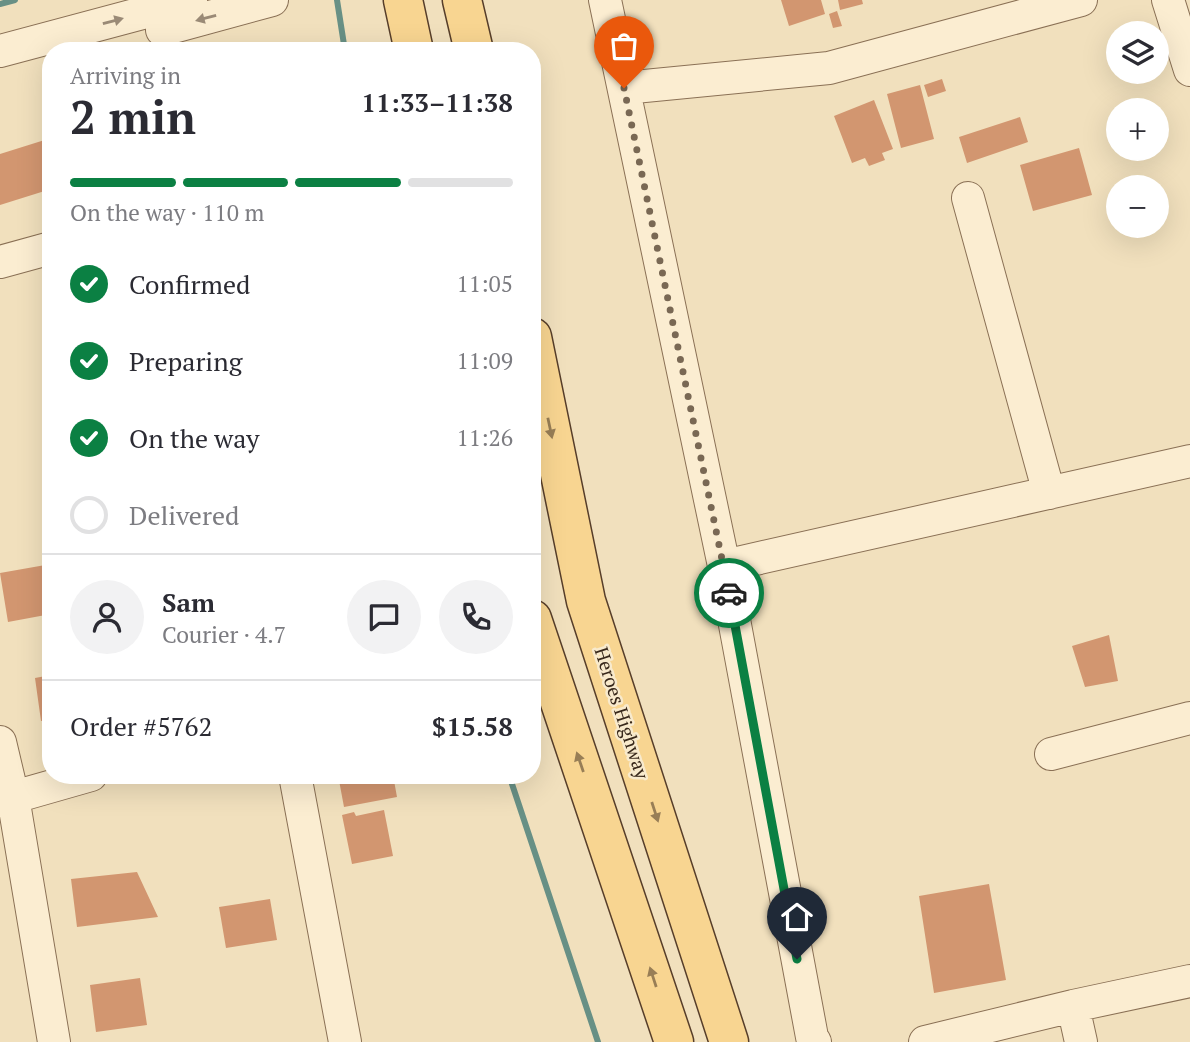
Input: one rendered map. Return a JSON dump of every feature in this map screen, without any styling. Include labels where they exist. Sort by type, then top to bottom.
[{"type":"main road","points":[[403,0],[413,42]]},
{"type":"main road","name":"Heroes Highway","points":[[541,381],[586,601],[729,1042]]},
{"type":"main road","points":[[541,647],[674,1042]]},
{"type":"street","points":[[0,51],[191,0]]},
{"type":"street","points":[[605,0],[724,566],[809,1024],[815,1042]]},
{"type":"street","points":[[624,88],[829,68],[1081,0]]},
{"type":"street","points":[[1168,0],[1190,71]]},
{"type":"street","points":[[114,42],[254,3]]},
{"type":"street","points":[[0,72],[42,61]]},
{"type":"street","points":[[968,198],[1049,493]]},
{"type":"street","points":[[0,262],[42,250]]},
{"type":"street","points":[[724,566],[1190,461]]},
{"type":"street","points":[[1051,754],[1190,718]]},
{"type":"street","points":[[0,742],[6,799],[54,1042]]},
{"type":"street","points":[[6,799],[59,784]]},
{"type":"street","points":[[297,784],[345,1042]]},
{"type":"street","points":[[925,1042],[1190,981]]},
{"type":"street","points":[[1073,1006],[1081,1042]]},
{"type":"building","points":[[781,0],[821,0],[825,14],[789,26]]},
{"type":"building","points":[[838,0],[862,0],[863,4],[840,10]]},
{"type":"building","points":[[837,11],[842,26],[833,28],[829,14]]},
{"type":"building","points":[[942,79],[946,91],[928,97],[924,85]]},
{"type":"building","points":[[920,85],[934,139],[901,148],[887,94]]},
{"type":"building","points":[[874,100],[893,149],[882,153],[885,160],[869,166],[865,158],[852,163],[834,116]]},
{"type":"building","points":[[1020,117],[1028,142],[967,163],[959,137]]},
{"type":"building","points":[[42,141],[42,192],[0,205],[0,154]]},
{"type":"building","points":[[1079,148],[1092,195],[1033,211],[1020,165]]},
{"type":"building","points":[[42,566],[42,616],[8,622],[0,573]]},
{"type":"building","points":[[1109,635],[1118,681],[1085,687],[1072,646]]},
{"type":"building","points":[[42,677],[42,721],[41,721],[35,678]]},
{"type":"building","points":[[340,784],[395,784],[397,797],[344,807]]},
{"type":"building","points":[[384,810],[393,856],[352,864],[342,815],[354,812],[356,816]]},
{"type":"building","points":[[137,872],[158,917],[77,927],[71,879]]},
{"type":"building","points":[[989,884],[1006,980],[934,993],[919,896]]},
{"type":"building","points":[[270,899],[277,940],[226,948],[219,907]]},
{"type":"building","points":[[140,978],[147,1025],[96,1032],[90,985]]},
{"type":"waterway","points":[[0,4],[15,0]]},
{"type":"waterway","points":[[337,0],[344,42]]},
{"type":"waterway","points":[[512,784],[598,1042]]},
{"type":"way so far","points":[[624,88],[729,593]]},
{"type":"route","points":[[729,593],[797,959]]}]
